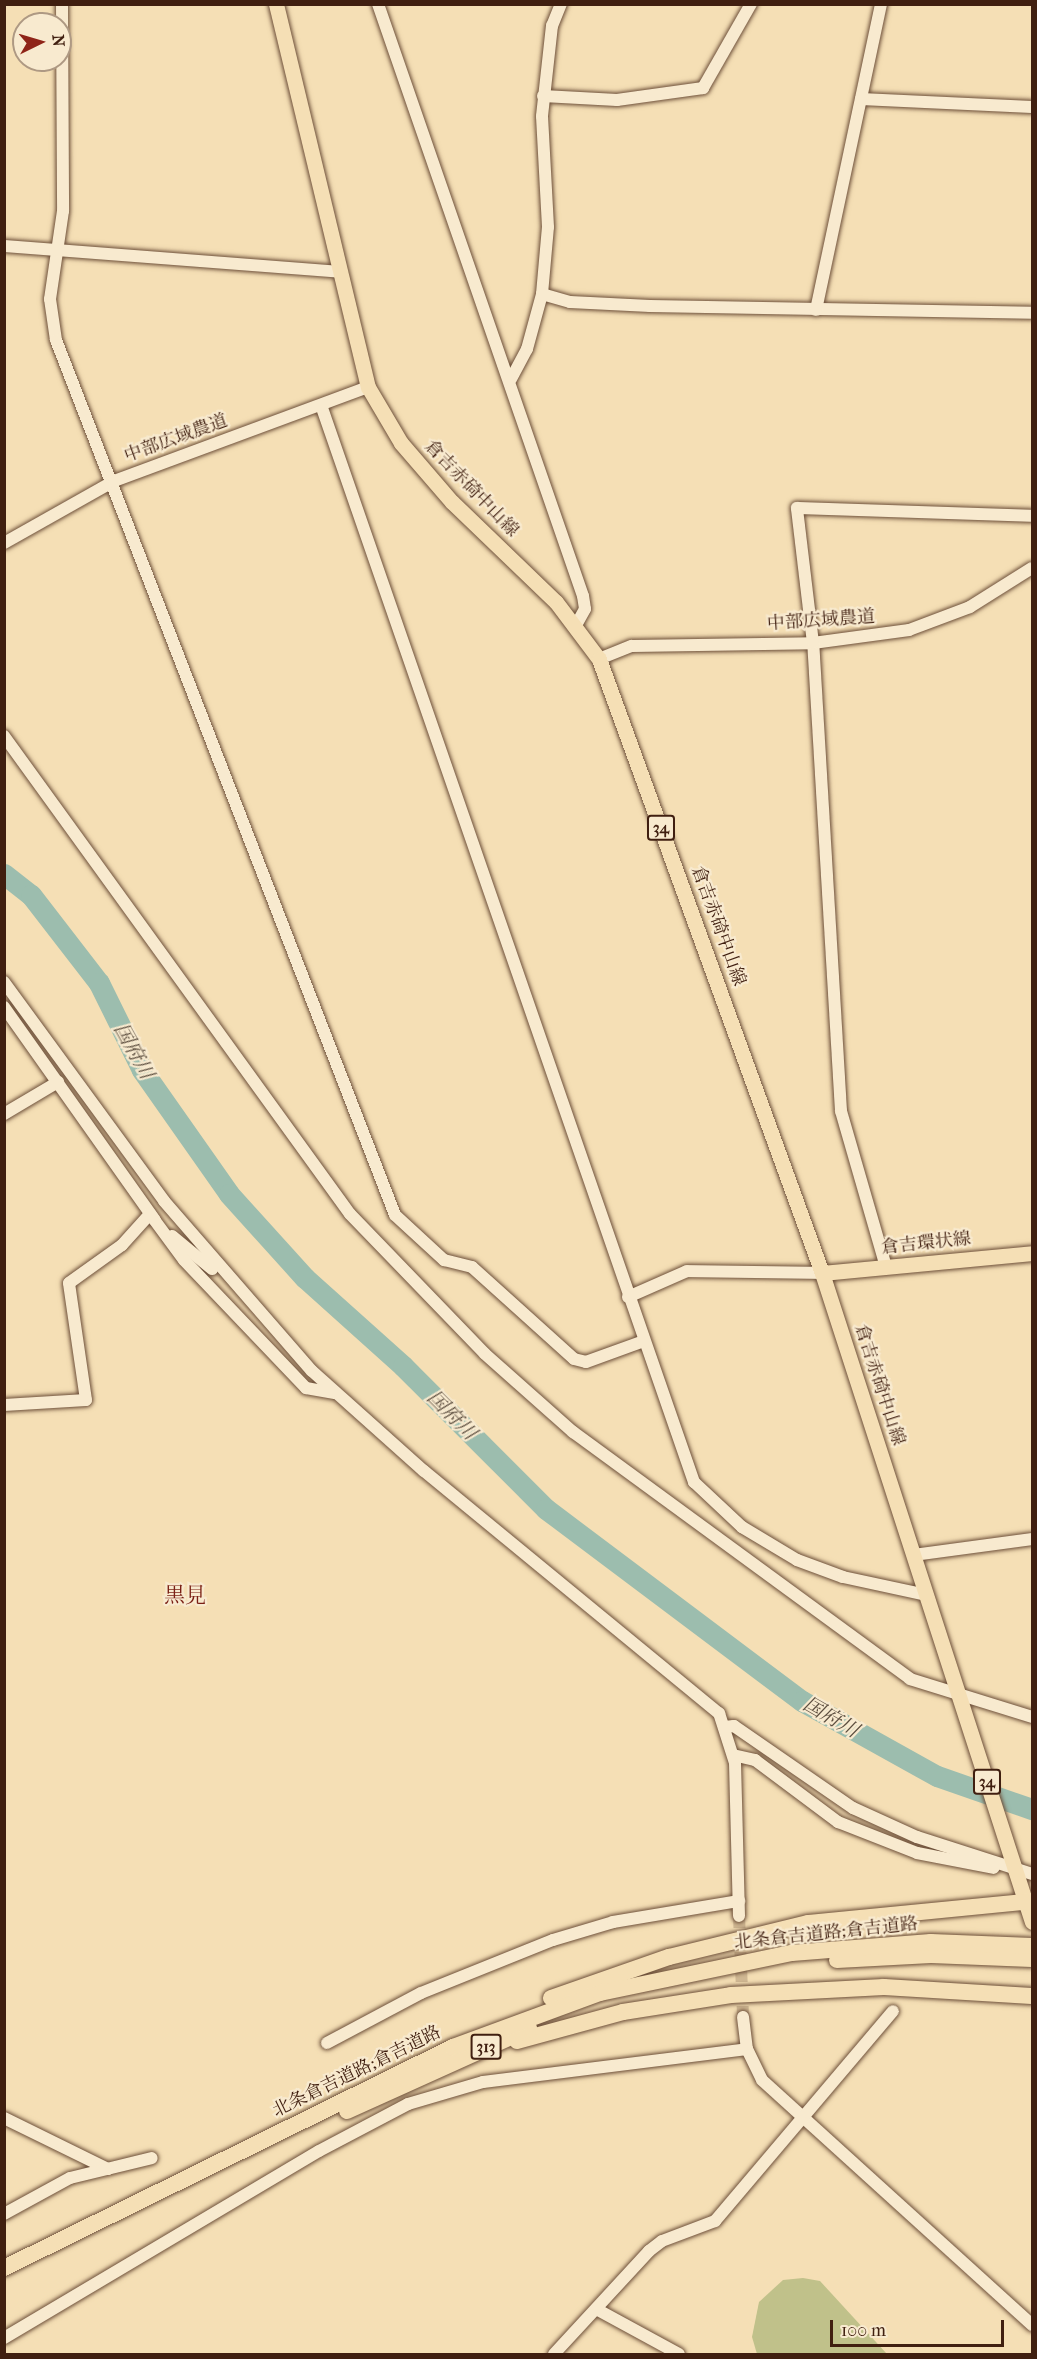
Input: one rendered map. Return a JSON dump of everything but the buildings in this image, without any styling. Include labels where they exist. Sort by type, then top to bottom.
[{"type":"highway","points":[[456,2053],[525,2007],[669,1957],[809,1923],[1028,1900]]},
{"type":"highway","name":"北条倉吉道路;倉吉道路","points":[[4,2268],[456,2053],[602,2002],[726,1973],[860,1958],[1007,1951],[1032,1946]]},
{"type":"highway","name":"北条倉吉道路;倉吉道路","points":[[1007,1951],[1032,1959]]},
{"type":"highway","points":[[456,2053],[623,2012],[731,1995],[884,1987],[1032,1996]]},
{"type":"highway","name":"北条倉吉道路;倉吉道路","points":[[4,2279],[456,2053]]},
{"type":"main road","name":"倉吉赤碕中山線","points":[[276,4],[368,387],[408,451],[575,627],[599,659],[822,1273],[963,1704],[1011,1862],[1028,1900],[1032,1922]]},
{"type":"main road","name":"倉吉環状線","points":[[822,1273],[1032,1253]]},
{"type":"street","points":[[62,4],[59,250],[50,299],[56,340],[114,482],[396,1215],[444,1260],[472,1268],[574,1359],[586,1362],[644,1341]]},
{"type":"street","points":[[378,4],[511,380],[583,596],[585,609],[575,627]]},
{"type":"street","points":[[511,380],[527,350],[542,294],[548,227],[543,96],[552,26],[561,4]]},
{"type":"street","points":[[543,96],[617,100],[703,88],[752,4]]},
{"type":"street","points":[[816,310],[881,4]]},
{"type":"street","points":[[861,99],[1032,107]]},
{"type":"street","points":[[4,246],[341,272]]},
{"type":"street","points":[[542,294],[570,302],[816,310],[1032,313]]},
{"type":"street","name":"中部広域農道","points":[[4,543],[114,482],[368,387]]},
{"type":"street","points":[[321,405],[628,1297],[694,1482],[724,1513],[797,1560],[843,1577],[927,1595]]},
{"type":"street","points":[[886,1268],[841,1110],[813,643],[797,508],[1032,516]]},
{"type":"street","name":"中部広域農道","points":[[599,659],[632,646],[813,643],[929,623],[970,607],[1032,568]]},
{"type":"street","points":[[4,736],[350,1214],[485,1354],[573,1432],[910,1679],[963,1704],[1032,1717]]},
{"type":"street","points":[[4,982],[221,1273],[335,1393],[719,1713],[733,1755],[739,1916]]},
{"type":"street","points":[[4,1007],[184,1260],[306,1388],[335,1393]]},
{"type":"street","points":[[4,1114],[58,1082]]},
{"type":"street","points":[[150,1214],[192,1255],[221,1273]]},
{"type":"street","points":[[4,1404],[86,1400],[69,1283],[101,1264],[150,1214]]},
{"type":"street","points":[[628,1297],[687,1271],[822,1273]]},
{"type":"street","points":[[914,1555],[1032,1539]]},
{"type":"street","points":[[724,1727],[734,1726],[853,1808],[917,1838],[1011,1862],[1032,1874]]},
{"type":"street","points":[[733,1755],[755,1760],[838,1822],[928,1856],[1011,1862]]},
{"type":"street","points":[[327,2043],[421,1993],[553,1940],[613,1922],[739,1901]]},
{"type":"street","points":[[554,2355],[598,2310],[624,2272],[662,2241],[715,2221],[800,2117],[893,2011]]},
{"type":"street","points":[[744,2017],[747,2049],[762,2080],[800,2117],[1032,2325]]},
{"type":"street","points":[[4,2338],[319,2151],[408,2104],[483,2082],[747,2049]]},
{"type":"street","points":[[4,2118],[108,2169]]},
{"type":"street","points":[[4,2214],[70,2178],[152,2158]]},
{"type":"street","points":[[598,2310],[679,2355]]},
{"type":"green space","points":[[803,2278],[820,2281],[887,2354],[757,2354],[752,2337],[759,2302],[783,2280]]},
{"type":"waterway","name":"国府川","points":[[4,874],[31,895],[99,983],[142,1070],[229,1194],[305,1278],[403,1366],[546,1509],[802,1701],[937,1776],[1032,1809]]},
{"type":"tunnel","points":[[739,1916],[743,2017]]},
{"type":"district","name":"黒見","points":[[185,1595]]}]
